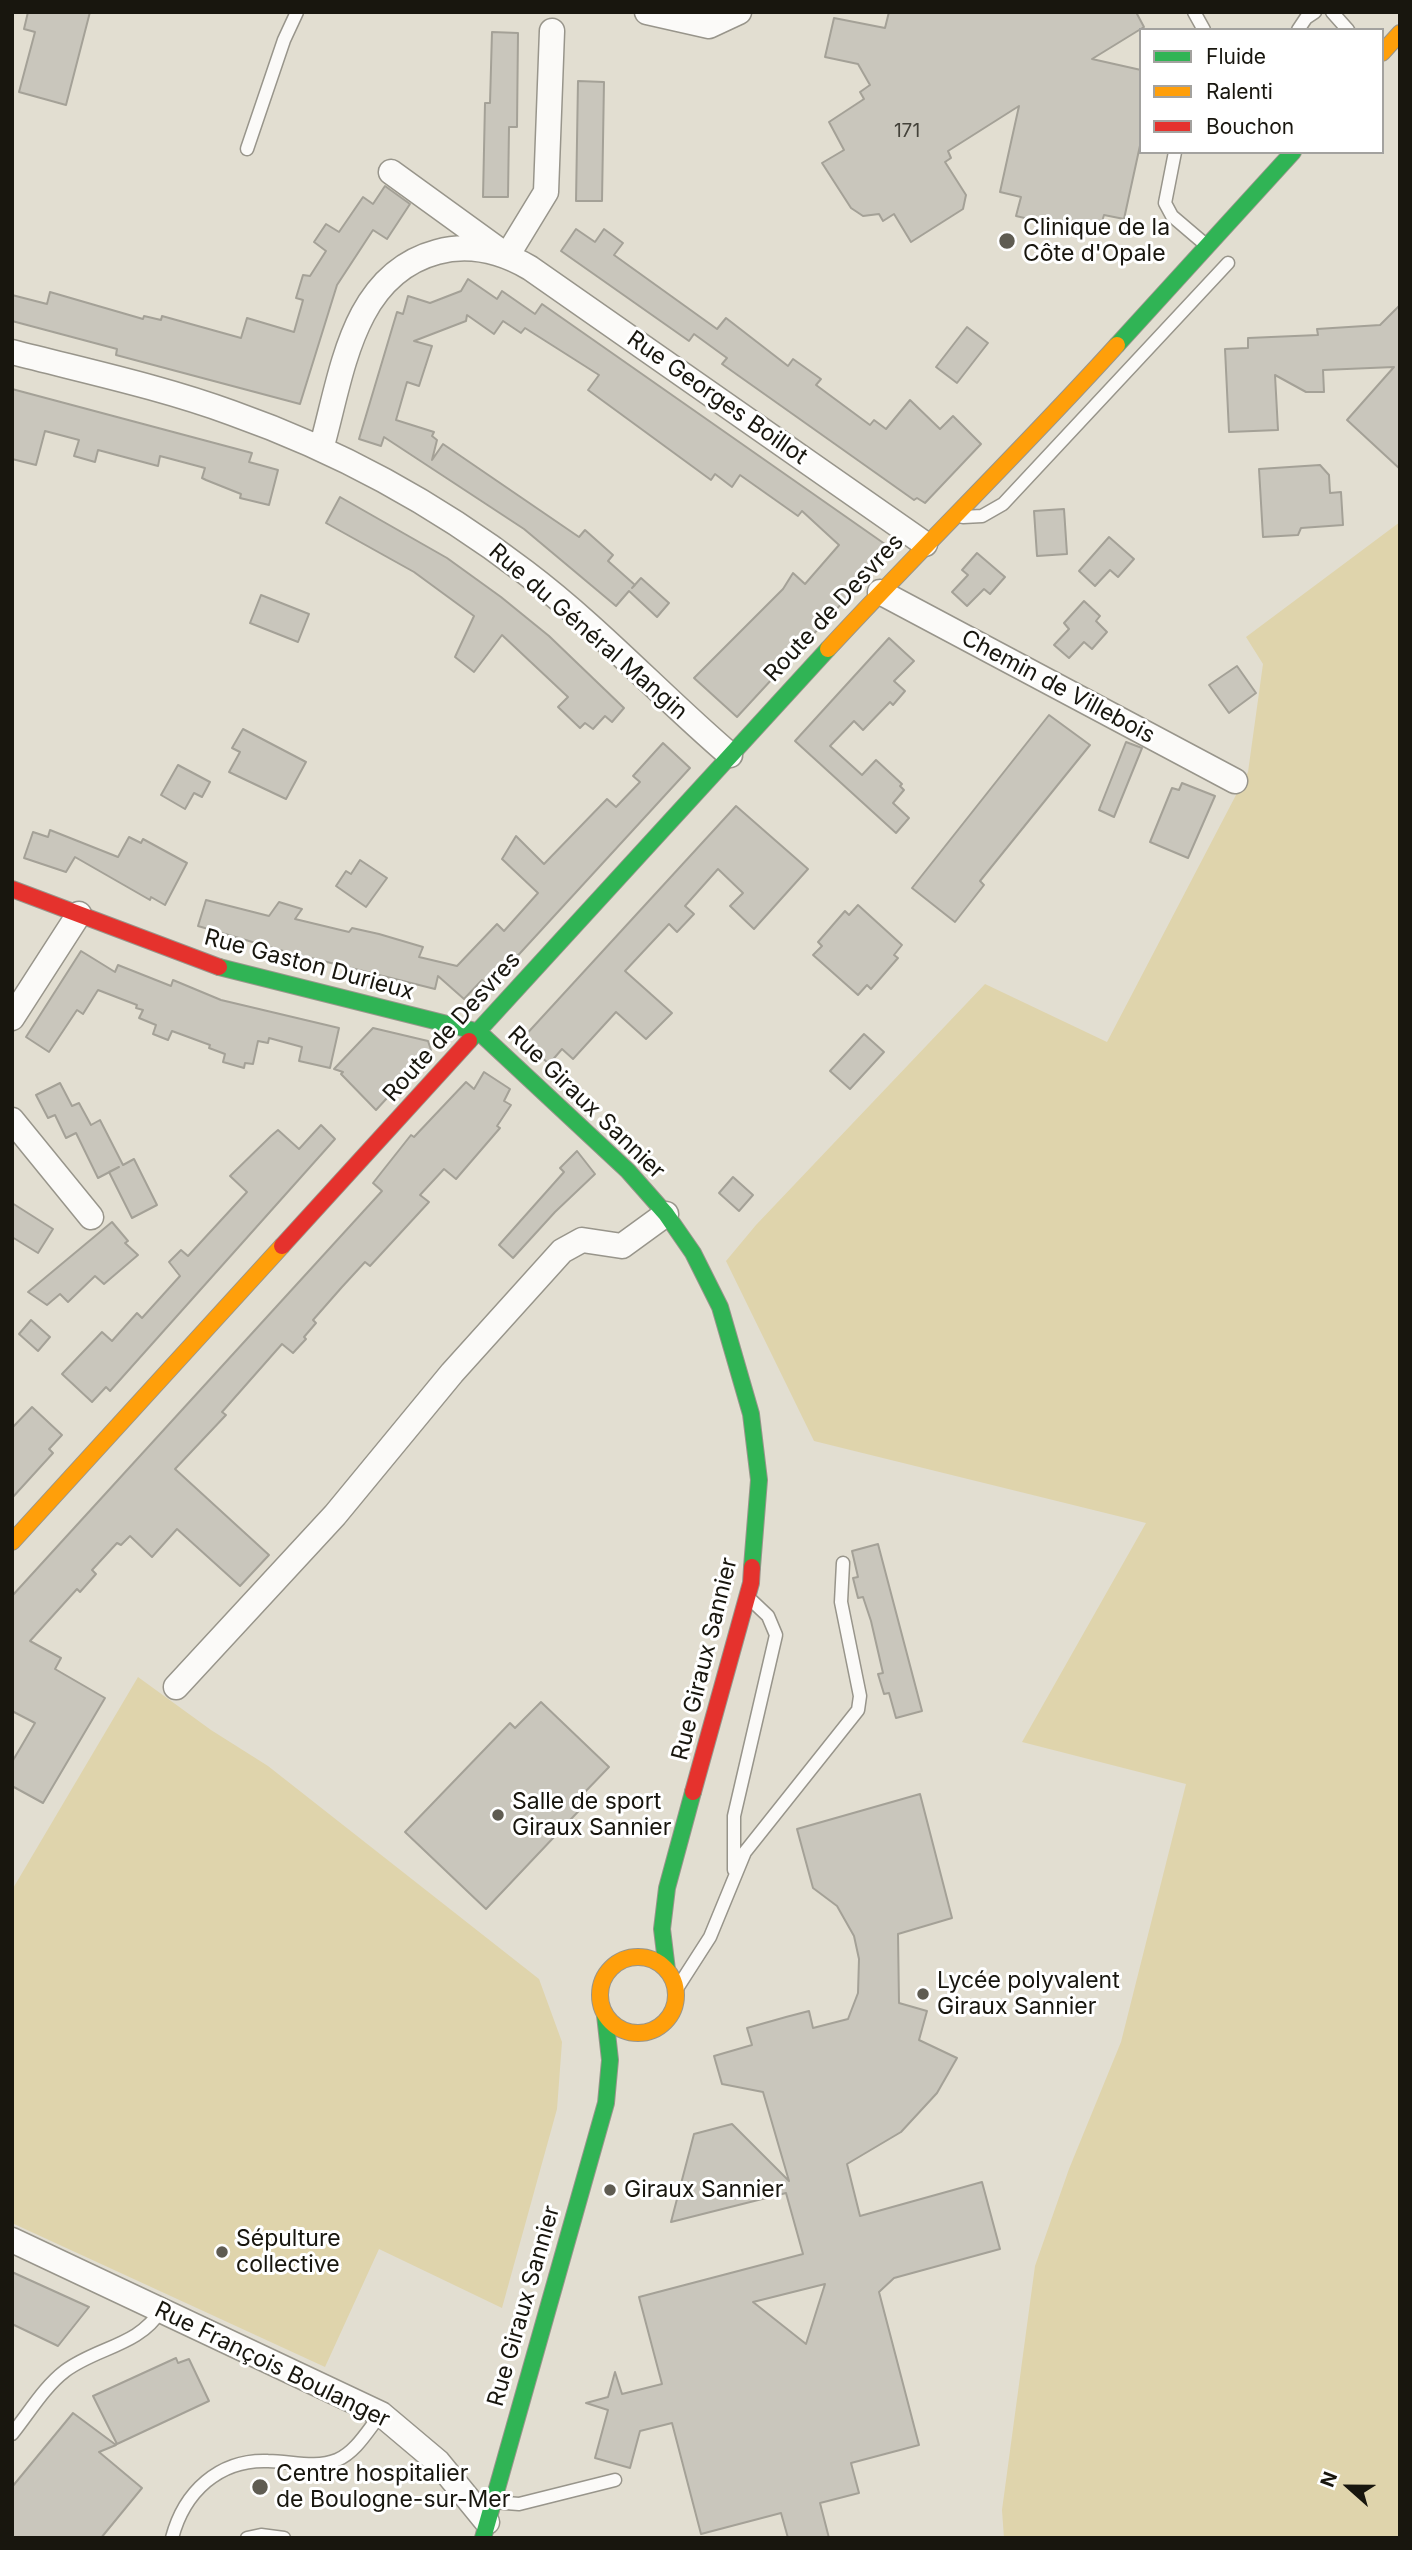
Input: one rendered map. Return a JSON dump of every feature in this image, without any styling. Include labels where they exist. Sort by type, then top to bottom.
[{"type":"street","points":[[647,12],[709,26],[739,12]]},
{"type":"street","points":[[507,256],[546,192],[552,31]]},
{"type":"street","points":[[1384,51],[1400,33]]},
{"type":"street","name":"Route de Desvres","points":[[12,1542],[730,755],[925,544],[1038,432],[1291,154]]},
{"type":"street","name":"Rue Georges Boillot","points":[[391,172],[507,256],[541,276],[925,544]]},
{"type":"street","points":[[1177,248],[1196,227]]},
{"type":"street","name":"Rue Georges Boillot","points":[[321,449],[360,318],[372,295],[390,275],[419,257],[454,248],[475,248],[507,256]]},
{"type":"street","name":"Rue du Général Mangin","points":[[12,352],[192,400],[321,449],[407,494],[519,567],[730,755]]},
{"type":"street","name":"Route de Desvres","points":[[925,544],[1036,408]]},
{"type":"street","name":"Chemin de Villebois","points":[[880,593],[1235,781]]},
{"type":"street","name":"Rue Gaston Durieux","points":[[12,889],[239,974],[479,1032]]},
{"type":"street","points":[[12,1018],[79,914]]},
{"type":"street","name":"Rue Giraux Sannier","points":[[479,1032],[589,1132],[666,1214],[693,1253],[715,1293],[751,1414],[759,1480],[756,1542],[748,1597],[667,1888],[662,1929],[667,1970]]},
{"type":"street","points":[[12,1120],[91,1217]]},
{"type":"street","points":[[176,1688],[335,1515],[452,1373],[562,1251],[582,1240],[609,1246],[628,1244],[666,1214]]},
{"type":"street","name":"Rue Giraux Sannier","points":[[619,1961],[642,1935],[667,1888]]},
{"type":"street","points":[[645,1957],[667,1970],[676,1990],[670,2016],[653,2030],[639,2034],[626,2032],[614,2025],[605,2015],[600,2000],[601,1985],[607,1971],[619,1961],[645,1957]]},
{"type":"street","name":"Rue Giraux Sannier","points":[[488,2521],[606,2103],[610,2060],[605,2015]]},
{"type":"street","name":"Rue Giraux Sannier","points":[[606,2103],[633,2053],[653,2030]]},
{"type":"street","name":"Rue François Boulanger","points":[[12,2240],[381,2414],[438,2462],[488,2521]]},
{"type":"lane","points":[[247,149],[284,40],[297,12]]},
{"type":"lane","points":[[1194,12],[1203,28]]},
{"type":"lane","points":[[1299,28],[1306,18],[1315,12]]},
{"type":"lane","points":[[1332,12],[1346,28]]},
{"type":"lane","points":[[1175,154],[1165,203],[1172,216],[1196,227],[1208,246]]},
{"type":"lane","points":[[952,517],[982,516],[1003,505],[1228,263]]},
{"type":"lane","points":[[676,1990],[710,1937],[734,1874],[750,1845],[858,1710],[860,1696],[841,1602],[843,1563]]},
{"type":"lane","points":[[734,1874],[734,1816],[776,1635],[768,1616],[748,1597]]},
{"type":"lane","points":[[12,2434],[66,2371],[136,2337],[151,2326],[160,2310]]},
{"type":"lane","points":[[172,2538],[188,2499],[214,2474],[253,2461],[313,2464],[335,2460],[355,2446],[381,2414]]},
{"type":"lane","points":[[488,2521],[519,2504],[615,2480]]},
{"type":"lane","points":[[247,2538],[284,2538]]},
{"type":"shaded area","points":[[1400,522],[1400,2538],[1004,2538],[1002,2510],[1035,2266],[1069,2169],[1121,2042],[1186,1784],[1022,1742],[1146,1523],[814,1441],[726,1261],[756,1225],[985,984],[1107,1042],[1248,772],[1263,664],[1246,637]]},
{"type":"shaded area","points":[[138,1677],[211,1730],[268,1766],[539,1979],[562,2042],[557,2109],[502,2308],[379,2249],[325,2367],[12,2223],[12,1890]]},
{"type":"building","points":[[28,12],[90,12],[66,105],[19,92],[35,32],[24,29]]},
{"type":"building","name":"Clinique de la Côte d'Opale","points":[[889,12],[1136,12],[1144,27],[1092,59],[1139,70],[1139,150],[1124,219],[1104,215],[1098,235],[1016,216],[1021,197],[1000,192],[1019,106],[948,151],[951,158],[945,162],[966,195],[963,209],[911,242],[894,214],[883,221],[879,214],[863,216],[851,208],[822,163],[844,150],[829,122],[864,99],[860,92],[870,85],[858,64],[825,57],[834,18],[885,28]]},
{"type":"building","points":[[492,32],[518,33],[517,127],[509,127],[508,197],[483,197],[485,103],[490,103]]},
{"type":"building","points":[[578,81],[604,82],[602,201],[576,201]]},
{"type":"building","points":[[385,186],[410,204],[387,239],[373,230],[337,285],[300,404],[116,355],[117,349],[12,321],[12,295],[47,304],[50,292],[143,319],[144,316],[161,320],[162,316],[241,338],[247,318],[294,332],[303,300],[296,298],[303,275],[310,276],[326,251],[314,242],[326,224],[339,232],[363,197],[373,204]]},
{"type":"building","points":[[576,229],[595,242],[604,229],[623,243],[614,255],[717,329],[726,318],[788,366],[793,359],[821,379],[816,385],[870,425],[874,420],[886,429],[910,400],[940,429],[953,416],[981,444],[925,503],[917,498],[914,500],[722,364],[727,358],[694,334],[689,341],[561,251]]},
{"type":"building","points":[[468,279],[497,299],[502,291],[535,314],[542,304],[892,549],[737,717],[694,678],[783,589],[793,573],[805,584],[839,545],[802,511],[798,516],[740,475],[732,487],[715,474],[711,480],[588,390],[599,375],[525,328],[521,333],[503,321],[494,334],[467,315],[466,321],[414,341],[432,346],[419,386],[407,382],[396,420],[434,432],[432,436],[437,440],[432,460],[443,444],[579,537],[585,530],[613,555],[608,561],[635,585],[641,578],[669,603],[657,617],[629,591],[616,606],[524,529],[384,437],[381,446],[359,439],[397,312],[403,314],[408,296],[430,303],[461,291]]},
{"type":"building","points":[[1400,305],[1400,469],[1347,420],[1394,367],[1323,370],[1324,392],[1306,392],[1275,375],[1278,430],[1229,432],[1225,349],[1248,348],[1248,338],[1318,335],[1317,329],[1380,325]]},
{"type":"building","points":[[967,327],[988,343],[957,383],[936,367]]},
{"type":"building","points":[[12,389],[252,453],[249,462],[278,470],[269,505],[240,498],[241,494],[202,478],[205,468],[160,456],[158,466],[98,450],[95,462],[74,456],[79,440],[45,431],[36,465],[12,459]]},
{"type":"building","points":[[1320,465],[1329,475],[1330,493],[1341,492],[1343,525],[1301,528],[1298,535],[1263,537],[1259,469]]},
{"type":"building","points":[[340,497],[447,558],[501,597],[549,636],[624,708],[612,722],[605,716],[593,729],[585,723],[580,728],[558,707],[568,697],[502,635],[474,672],[455,657],[474,616],[414,572],[326,523]]},
{"type":"building","points":[[1064,509],[1067,554],[1037,556],[1034,511]]},
{"type":"building","points":[[1109,537],[1134,559],[1118,577],[1110,570],[1095,586],[1079,571]]},
{"type":"building","points":[[977,553],[1005,577],[990,594],[984,589],[967,606],[952,592],[968,575],[962,570]]},
{"type":"building","points":[[261,595],[309,614],[298,642],[250,623]]},
{"type":"building","points":[[1084,601],[1100,616],[1096,621],[1107,632],[1092,649],[1084,642],[1069,658],[1054,645],[1069,629],[1064,623]]},
{"type":"building","points":[[889,638],[914,661],[894,681],[905,691],[893,705],[890,702],[863,730],[854,721],[830,746],[862,775],[876,760],[902,784],[900,786],[904,790],[893,803],[909,818],[896,833],[795,741]]},
{"type":"building","points":[[1237,666],[1256,693],[1229,713],[1209,685]]},
{"type":"building","points":[[1049,715],[1090,745],[980,881],[984,885],[955,922],[912,888]]},
{"type":"building","points":[[243,729],[306,762],[286,799],[229,772],[240,752],[232,748]]},
{"type":"building","points":[[1126,742],[1142,748],[1114,817],[1099,810]]},
{"type":"building","points":[[663,743],[690,768],[489,987],[482,980],[464,999],[438,976],[435,989],[283,951],[198,926],[206,900],[269,916],[279,902],[302,909],[295,919],[349,932],[352,928],[379,934],[423,947],[419,957],[457,966],[497,924],[504,931],[538,893],[502,859],[516,836],[544,864],[607,799],[616,807],[640,782],[633,776]]},
{"type":"building","points":[[178,765],[210,782],[202,797],[194,793],[185,809],[161,795]]},
{"type":"building","points":[[1182,783],[1215,796],[1188,858],[1150,842],[1172,788],[1179,790]]},
{"type":"building","points":[[736,806],[808,869],[754,929],[730,906],[743,893],[718,869],[685,906],[694,914],[677,932],[669,924],[625,971],[672,1013],[646,1039],[616,1012],[573,1059],[562,1049],[549,1064],[522,1039]]},
{"type":"building","points":[[50,830],[118,857],[129,837],[141,843],[143,839],[187,863],[165,905],[151,897],[150,900],[75,857],[66,872],[24,858],[33,832],[48,837]]},
{"type":"building","points":[[360,860],[387,878],[366,907],[336,886],[346,871],[351,874]]},
{"type":"building","points":[[858,905],[902,945],[894,955],[898,958],[871,989],[867,985],[858,995],[813,955],[822,946],[818,942],[845,911],[849,915]]},
{"type":"building","points":[[81,951],[115,972],[118,965],[171,986],[173,980],[221,1000],[339,1028],[330,1068],[299,1061],[302,1047],[269,1038],[268,1043],[258,1041],[253,1064],[245,1063],[244,1068],[223,1062],[225,1054],[209,1048],[210,1045],[172,1031],[168,1040],[153,1034],[156,1025],[139,1018],[143,1010],[136,1008],[137,1005],[98,990],[83,1014],[77,1010],[49,1052],[26,1037]]},
{"type":"building","points":[[373,1028],[428,1041],[431,1050],[376,1110],[341,1074],[343,1072],[334,1069]]},
{"type":"building","points":[[864,1034],[884,1052],[850,1089],[830,1071]]},
{"type":"building","points":[[484,1072],[510,1089],[504,1101],[511,1105],[497,1126],[500,1128],[456,1179],[444,1169],[420,1195],[429,1202],[370,1266],[365,1262],[342,1287],[313,1320],[316,1323],[293,1353],[282,1344],[222,1412],[226,1415],[175,1469],[269,1555],[240,1586],[177,1529],[152,1557],[130,1536],[121,1545],[117,1543],[92,1570],[96,1574],[80,1592],[77,1589],[30,1641],[61,1658],[55,1669],[105,1698],[43,1803],[12,1786],[12,1762],[35,1723],[12,1711],[12,1596],[382,1191],[373,1183],[411,1135],[414,1137],[466,1082],[474,1089]]},
{"type":"building","points":[[60,1083],[72,1106],[79,1103],[91,1125],[100,1120],[123,1165],[134,1159],[157,1205],[132,1218],[109,1172],[98,1178],[76,1133],[66,1138],[55,1115],[48,1118],[36,1095]]},
{"type":"building","points":[[321,1125],[335,1139],[110,1391],[106,1387],[92,1402],[62,1374],[102,1332],[112,1341],[137,1313],[142,1318],[180,1276],[169,1262],[181,1250],[188,1256],[247,1192],[230,1176],[271,1136],[278,1130],[299,1149]]},
{"type":"building","points":[[577,1151],[595,1174],[513,1258],[499,1245],[564,1172],[560,1168]]},
{"type":"building","points":[[733,1177],[753,1195],[739,1211],[719,1193]]},
{"type":"building","points":[[12,1203],[53,1229],[38,1253],[12,1237]]},
{"type":"building","points":[[112,1222],[128,1241],[125,1243],[138,1255],[104,1284],[95,1276],[68,1302],[60,1294],[47,1305],[28,1292]]},
{"type":"building","points":[[31,1320],[50,1337],[38,1351],[19,1334]]},
{"type":"building","points":[[32,1407],[62,1435],[49,1449],[53,1453],[12,1498],[12,1428]]},
{"type":"building","points":[[878,1544],[922,1711],[896,1718],[889,1693],[884,1694],[878,1674],[883,1673],[871,1621],[863,1597],[858,1598],[853,1578],[858,1577],[852,1551]]},
{"type":"building","name":"Salle de sport Giraux Sannier","points":[[541,1702],[609,1767],[584,1793],[590,1799],[486,1909],[405,1832],[510,1723],[515,1728]]},
{"type":"building","points":[[920,1794],[952,1918],[898,1934],[899,2003],[927,2011],[919,2040],[957,2058],[937,2093],[901,2132],[847,2164],[860,2216],[982,2182],[1000,2249],[894,2278],[879,2292],[919,2445],[851,2463],[859,2493],[820,2503],[829,2538],[788,2538],[781,2513],[701,2534],[672,2423],[640,2431],[630,2468],[595,2458],[608,2410],[586,2403],[608,2397],[615,2372],[622,2394],[662,2384],[639,2297],[803,2254],[786,2193],[671,2222],[694,2134],[732,2124],[789,2181],[763,2092],[722,2084],[714,2056],[752,2045],[747,2028],[786,2017],[809,2011],[813,2028],[848,2019],[858,1993],[859,1959],[854,1936],[837,1906],[813,1888],[797,1829]],"holes":[[[825,2284],[806,2344],[753,2302]]]},
{"type":"building","points":[[12,2272],[89,2307],[58,2346],[12,2324]]},
{"type":"building","points":[[176,2358],[178,2363],[189,2359],[209,2401],[117,2444],[93,2396]]},
{"type":"building","points":[[73,2413],[116,2445],[99,2452],[142,2488],[101,2538],[12,2538],[12,2487]]},
{"type":"traffic: fast","points":[[1117,345],[1291,154]]},
{"type":"traffic: fast","points":[[469,1041],[828,649]]},
{"type":"traffic: fast","points":[[219,967],[479,1032]]},
{"type":"traffic: fast","points":[[479,1032],[628,1171],[666,1214],[693,1253],[720,1307],[751,1414],[759,1480],[752,1567]]},
{"type":"traffic: fast","points":[[667,1970],[662,1929],[667,1888],[693,1792]]},
{"type":"traffic: fast","points":[[483,2538],[606,2103],[610,2060],[605,2015]]},
{"type":"traffic: slow","points":[[1384,51],[1400,33]]},
{"type":"traffic: slow","points":[[828,649],[1117,345]]},
{"type":"traffic: slow","points":[[12,1542],[282,1246]]},
{"type":"traffic: slow","points":[[646,1957],[659,1963],[670,1974],[676,1987],[676,1995],[674,2010],[659,2027],[646,2033],[630,2033],[617,2027],[602,2010],[600,1987],[606,1974],[623,1959],[646,1957]]},
{"type":"traffic: jam","points":[[12,889],[219,967]]},
{"type":"traffic: jam","points":[[282,1246],[469,1041]]},
{"type":"traffic: jam","points":[[693,1792],[751,1583],[752,1567]]},
{"type":"place","name":"Clinique de la Côte d'Opale","points":[[1007,241]]},
{"type":"place","name":"Salle de sport Giraux Sannier","points":[[498,1815]]},
{"type":"place","name":"Lycée polyvalent Giraux Sannier","points":[[923,1994]]},
{"type":"place","name":"Giraux Sannier","points":[[610,2190]]},
{"type":"place","name":"Sépulture collective","points":[[222,2252]]},
{"type":"place","name":"Centre hospitalier de Boulogne-sur-Mer","points":[[260,2487]]}]
